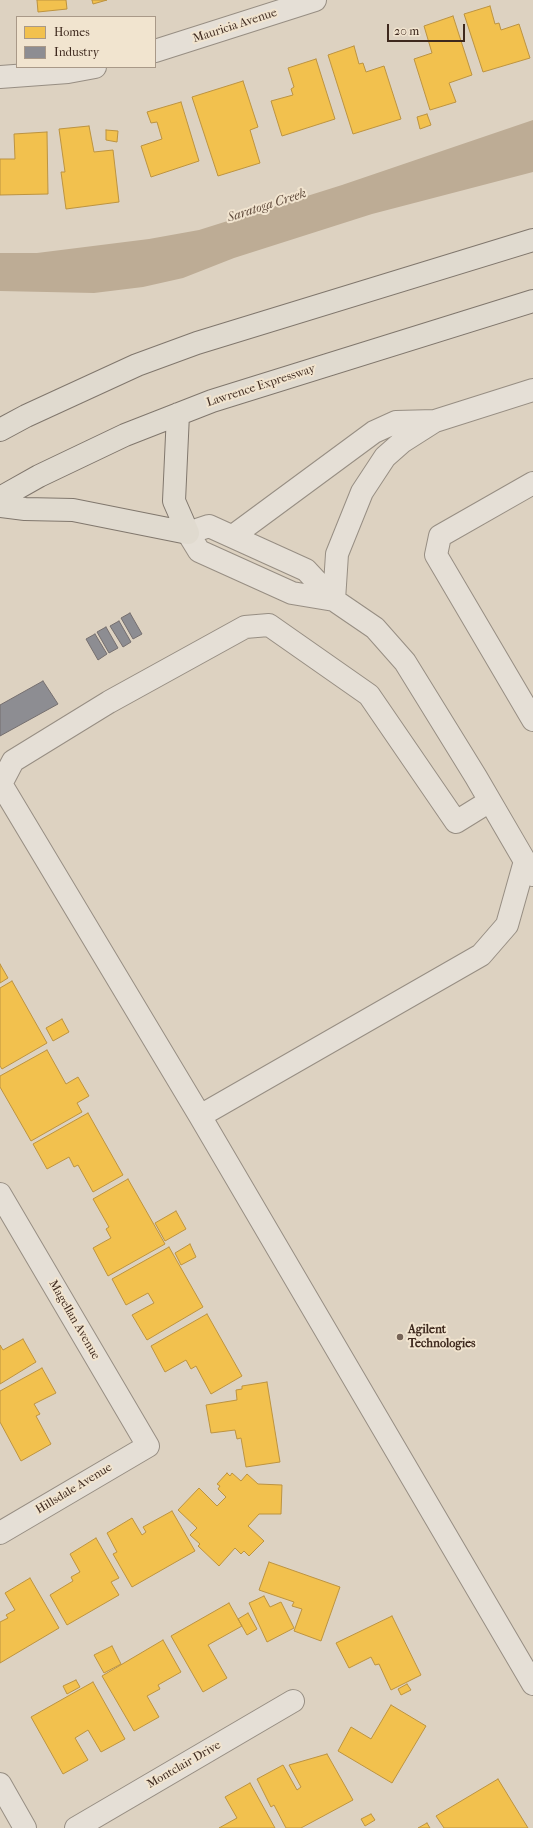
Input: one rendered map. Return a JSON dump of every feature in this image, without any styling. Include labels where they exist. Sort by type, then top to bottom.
[{"type":"highway","points":[[0,430],[32,413],[137,365],[197,344],[533,240]]},
{"type":"highway","name":"Lawrence Expressway","points":[[0,498],[73,459],[125,435],[219,398],[533,301]]},
{"type":"highway","points":[[178,414],[174,501],[188,532]]},
{"type":"highway","points":[[0,506],[25,509],[73,510],[188,532]]},
{"type":"street","name":"Mauricia Avenue","points":[[156,52],[315,0]]},
{"type":"street","points":[[0,78],[68,72],[90,68]]},
{"type":"street","points":[[334,600],[338,554],[362,492],[385,457],[402,442],[435,421],[533,390]]},
{"type":"street","points":[[233,536],[374,432],[396,422],[435,421]]},
{"type":"street","points":[[533,483],[440,536],[436,555],[533,720]]},
{"type":"street","points":[[200,1116],[481,955],[507,925],[529,868],[405,662],[375,628],[334,600],[306,570],[209,526],[188,532],[199,551],[292,594],[334,600]]},
{"type":"street","points":[[490,801],[456,822],[369,695],[269,625],[245,627],[109,702],[13,761],[1,784],[200,1116],[533,1684]]},
{"type":"street","name":"Magellan Avenue","points":[[0,1194],[148,1446]]},
{"type":"street","name":"Hillsdale Avenue","points":[[0,1533],[148,1446]]},
{"type":"street","name":"Montclair Drive","points":[[76,1828],[293,1701]]},
{"type":"street","points":[[0,1784],[25,1828]]},
{"type":"shaded area","points":[[533,120],[533,172],[372,214],[234,258],[183,278],[143,287],[94,293],[0,291],[0,253],[37,253],[149,239],[199,230],[342,185]]},
{"type":"building: Homes","points":[[37,0],[66,0],[67,9],[38,12]]},
{"type":"building: Homes","points":[[92,0],[107,0],[93,4]]},
{"type":"building: Homes","points":[[490,6],[495,24],[499,23],[501,30],[519,24],[530,58],[483,72],[464,14]]},
{"type":"building: Homes","points":[[453,16],[472,75],[449,83],[456,102],[430,110],[414,59],[432,53],[424,26]]},
{"type":"building: Homes","points":[[354,46],[359,64],[363,63],[366,72],[384,66],[401,119],[353,134],[328,55]]},
{"type":"building: Homes","points":[[316,59],[335,119],[282,136],[271,101],[293,95],[291,89],[294,87],[288,68]]},
{"type":"building: Homes","points":[[243,81],[258,127],[250,130],[260,163],[218,176],[192,97]]},
{"type":"building: Homes","points":[[181,102],[199,161],[151,177],[141,146],[162,139],[157,122],[151,123],[147,112]]},
{"type":"building: Homes","points":[[427,114],[431,125],[420,129],[417,117]]},
{"type":"building: Homes","points":[[89,126],[94,152],[113,150],[119,202],[66,209],[61,172],[65,172],[59,129]]},
{"type":"building: Homes","points":[[106,130],[118,131],[117,142],[106,140]]},
{"type":"building: Homes","points":[[47,132],[48,194],[0,195],[0,159],[15,159],[14,134]]},
{"type":"building: Homes","points":[[0,964],[8,978],[0,983]]},
{"type":"building: Homes","points":[[12,981],[47,1043],[2,1069],[0,1066],[0,988]]},
{"type":"building: Homes","points":[[62,1019],[69,1032],[53,1041],[46,1028]]},
{"type":"building: Homes","points":[[47,1050],[66,1084],[78,1077],[89,1096],[77,1103],[82,1112],[31,1141],[0,1087],[0,1076]]},
{"type":"building: Homes","points":[[88,1113],[123,1175],[93,1192],[78,1165],[74,1167],[69,1157],[47,1169],[33,1144]]},
{"type":"building: Homes","points":[[128,1179],[165,1244],[108,1276],[93,1248],[111,1238],[106,1229],[109,1227],[93,1199]]},
{"type":"building: Homes","points":[[176,1211],[186,1229],[165,1241],[155,1223]]},
{"type":"building: Homes","points":[[190,1244],[196,1257],[181,1265],[175,1253]]},
{"type":"building: Homes","points":[[169,1247],[203,1307],[147,1340],[132,1315],[154,1303],[148,1293],[126,1305],[112,1279]]},
{"type":"building: Homes","points":[[207,1314],[242,1376],[211,1394],[196,1366],[191,1369],[186,1360],[165,1372],[151,1346]]},
{"type":"building: Homes","points":[[23,1339],[36,1362],[0,1384],[0,1345],[3,1350]]},
{"type":"building: Homes","points":[[42,1368],[56,1393],[34,1404],[40,1414],[36,1416],[51,1444],[21,1461],[0,1422],[0,1391]]},
{"type":"building: Homes","points":[[267,1382],[280,1462],[246,1467],[241,1438],[237,1439],[235,1430],[211,1433],[206,1405],[237,1400],[236,1390],[242,1389],[242,1386]]},
{"type":"building: Homes","points":[[227,1473],[230,1476],[232,1473],[241,1481],[247,1474],[258,1484],[282,1485],[281,1514],[259,1514],[248,1526],[264,1541],[249,1556],[244,1551],[241,1554],[235,1548],[219,1566],[198,1546],[200,1544],[190,1535],[197,1528],[178,1510],[199,1488],[217,1506],[226,1497],[218,1489],[220,1486],[217,1484]]},
{"type":"building: Homes","points":[[172,1511],[195,1551],[132,1587],[113,1554],[117,1552],[107,1533],[132,1518],[142,1535],[146,1532],[143,1527]]},
{"type":"building: Homes","points":[[96,1538],[119,1578],[111,1582],[119,1595],[67,1625],[50,1595],[73,1581],[71,1577],[80,1572],[70,1554]]},
{"type":"building: Homes","points":[[269,1562],[340,1587],[321,1641],[294,1631],[302,1609],[292,1606],[294,1602],[259,1590]]},
{"type":"building: Homes","points":[[30,1578],[59,1628],[0,1663],[0,1622],[8,1618],[6,1615],[15,1610],[5,1593]]},
{"type":"building: Homes","points":[[264,1596],[270,1607],[281,1602],[294,1628],[267,1642],[249,1603]]},
{"type":"building: Homes","points":[[229,1603],[242,1626],[208,1645],[227,1678],[203,1692],[171,1636]]},
{"type":"building: Homes","points":[[248,1613],[257,1629],[247,1635],[238,1619]]},
{"type":"building: Homes","points":[[392,1616],[421,1675],[391,1690],[379,1664],[375,1665],[371,1657],[349,1668],[336,1643]]},
{"type":"building: Homes","points":[[163,1640],[181,1672],[158,1685],[160,1689],[147,1696],[159,1717],[134,1731],[102,1676]]},
{"type":"building: Homes","points":[[112,1646],[121,1664],[104,1673],[94,1655]]},
{"type":"building: Homes","points":[[76,1680],[80,1687],[67,1694],[63,1686]]},
{"type":"building: Homes","points":[[93,1682],[125,1739],[101,1752],[88,1730],[75,1738],[88,1760],[63,1774],[31,1717]]},
{"type":"building: Homes","points":[[407,1684],[411,1690],[401,1695],[398,1689]]},
{"type":"building: Homes","points":[[391,1705],[426,1726],[392,1783],[338,1751],[351,1727],[371,1739]]},
{"type":"building: Homes","points":[[327,1754],[353,1800],[301,1828],[286,1828],[274,1805],[271,1807],[257,1779],[283,1765],[297,1790],[301,1787],[289,1765]]},
{"type":"building: Homes","points":[[498,1779],[528,1828],[444,1828],[436,1816]]},
{"type":"building: Homes","points":[[250,1783],[275,1828],[219,1828],[237,1818],[225,1797]]},
{"type":"building: Homes","points":[[371,1814],[375,1820],[365,1826],[361,1819]]},
{"type":"building: Homes","points":[[427,1823],[430,1828],[418,1828]]},
{"type":"building: Industry","points":[[130,613],[142,634],[133,639],[121,618]]},
{"type":"building: Industry","points":[[119,621],[131,642],[123,647],[110,626]]},
{"type":"building: Industry","points":[[106,627],[118,648],[109,653],[97,632]]},
{"type":"building: Industry","points":[[95,634],[107,654],[98,660],[86,639]]},
{"type":"building: Industry","points":[[43,681],[58,704],[0,736],[0,705]]},
{"type":"place","name":"Agilent Technologies","points":[[400,1337]]},
{"type":"water label","name":"Saratoga Creek","points":[[267,206]]}]
